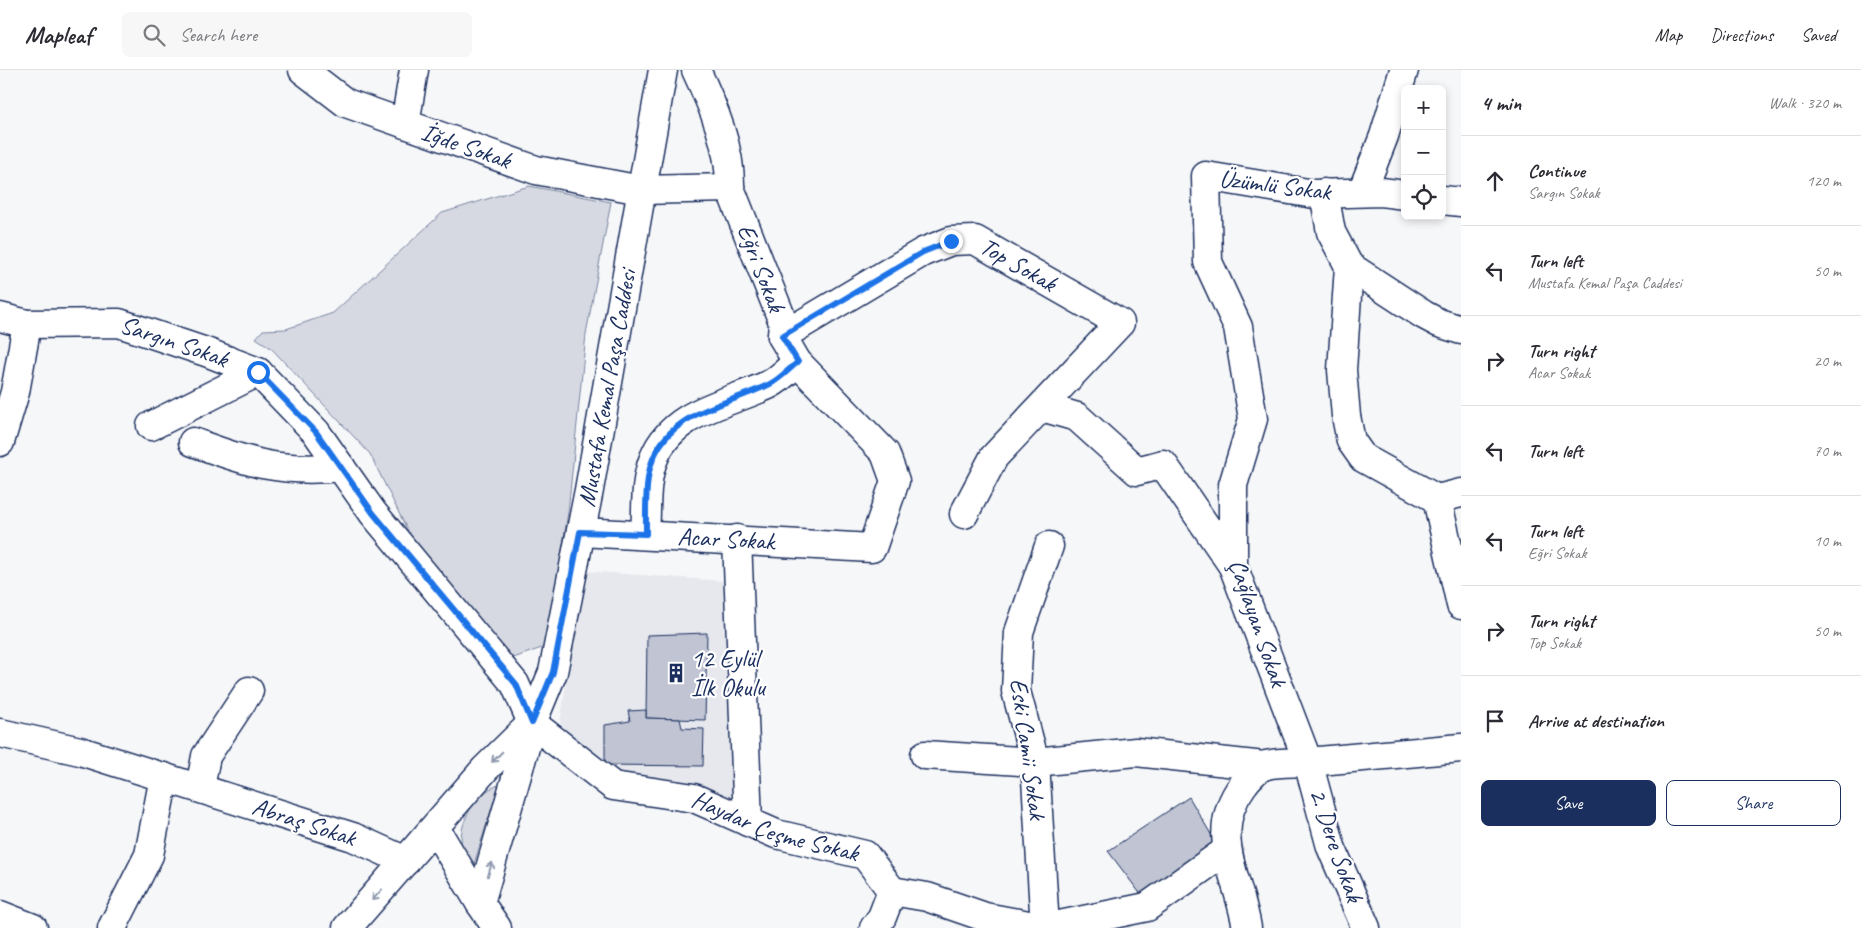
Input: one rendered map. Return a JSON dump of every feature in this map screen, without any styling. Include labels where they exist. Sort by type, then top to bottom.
[{"type":"street","name":"İğde Sokak","points":[[303,70],[346,103],[536,170],[641,190],[730,188]]},
{"type":"street","points":[[404,124],[414,70]]},
{"type":"street","name":"Mustafa Kemal Paşa Caddesi","points":[[480,903],[532,723],[553,672],[663,70]]},
{"type":"street","name":"Eğri Sokak","points":[[696,70],[712,104],[731,171],[730,188],[783,322],[782,336],[798,362],[885,453],[895,481],[872,548]]},
{"type":"street","points":[[1362,192],[1384,136],[1404,70]]},
{"type":"street","name":"Üzümlü Sokak","points":[[1206,176],[1324,193],[1362,192],[1401,195]]},
{"type":"street","name":"Çağlayan Sokak","points":[[1206,176],[1208,262],[1238,327],[1252,419],[1233,485],[1233,566],[1308,762]]},
{"type":"street","points":[[1324,193],[1331,232],[1349,266],[1424,315],[1440,324],[1461,330]]},
{"type":"street","points":[[1446,200],[1461,202]]},
{"type":"street","name":"Top Sokak","points":[[782,336],[923,252],[951,241],[976,240],[1120,323],[1042,407]]},
{"type":"street","points":[[1349,266],[1342,370],[1346,416],[1351,441],[1364,458],[1449,496],[1461,605]]},
{"type":"street","name":"Sargın Sokak","points":[[0,317],[27,324],[120,323],[258,372],[316,432],[373,513],[516,684],[532,723]]},
{"type":"street","points":[[0,442],[15,392],[27,324]]},
{"type":"street","points":[[646,534],[649,473],[654,457],[676,425],[720,403],[772,383],[798,362]]},
{"type":"street","points":[[151,426],[258,372]]},
{"type":"street","points":[[964,514],[994,457],[1042,407],[1077,418],[1137,471],[1162,464],[1233,566]]},
{"type":"street","points":[[193,442],[265,466],[311,470],[341,467]]},
{"type":"street","name":"Acar Sokak","points":[[580,532],[646,534],[872,548]]},
{"type":"street","points":[[737,539],[748,822]]},
{"type":"street","name":"Eski Camii Sokak","points":[[1045,928],[1034,762],[1016,691],[1019,632],[1049,546]]},
{"type":"street","points":[[200,788],[206,756],[249,691]]},
{"type":"street","points":[[347,928],[485,769],[532,723]]},
{"type":"street","name":"Haydar Çeşme Sokak","points":[[532,723],[614,786],[694,798],[776,834],[865,855],[892,891]]},
{"type":"street","name":"Abraş Sokak","points":[[0,733],[80,751],[354,836],[406,862]]},
{"type":"street","points":[[925,755],[1034,762],[1136,752],[1264,766],[1461,748]]},
{"type":"street","name":"2. Dere Sokak","points":[[1308,762],[1331,847],[1366,928]]},
{"type":"street","points":[[1247,928],[1244,910],[1226,851],[1226,825],[1232,799],[1247,779],[1264,766]]},
{"type":"street","points":[[112,928],[149,855],[164,777]]},
{"type":"street","points":[[435,828],[497,928]]},
{"type":"street","points":[[874,928],[882,917],[892,891],[927,897],[985,917],[1045,928],[1147,908],[1226,851]]},
{"type":"street","points":[[0,915],[33,928]]},
{"type":"shaded area","points":[[529,186],[611,202],[586,334],[568,512],[547,646],[494,665],[425,566],[370,454],[271,348],[256,338],[263,330],[286,329],[333,313],[442,213]]},
{"type":"shaded area","points":[[583,571],[724,581],[737,781],[731,798],[679,782],[616,782],[560,723]]},
{"type":"shaded area","points":[[499,785],[473,867],[462,847],[462,828],[476,801],[483,794]]},
{"type":"building","name":"12 Eylül İlk Okulu","points":[[707,633],[705,720],[646,718],[647,635]]},
{"type":"building","points":[[646,710],[646,718],[680,719],[682,728],[704,729],[703,766],[605,765],[605,725],[630,721],[628,711]]},
{"type":"building","points":[[1189,797],[1215,841],[1142,896],[1108,851]]},
{"type":"place","name":"12 Eylül İlk Okulu","points":[[676,673]]},
{"type":"route","points":[[258,372],[316,432],[373,513],[516,684],[532,723],[553,672],[580,532],[646,534],[649,473],[654,457],[676,425],[720,403],[772,383],[798,362],[782,336],[923,252],[951,241]]}]
